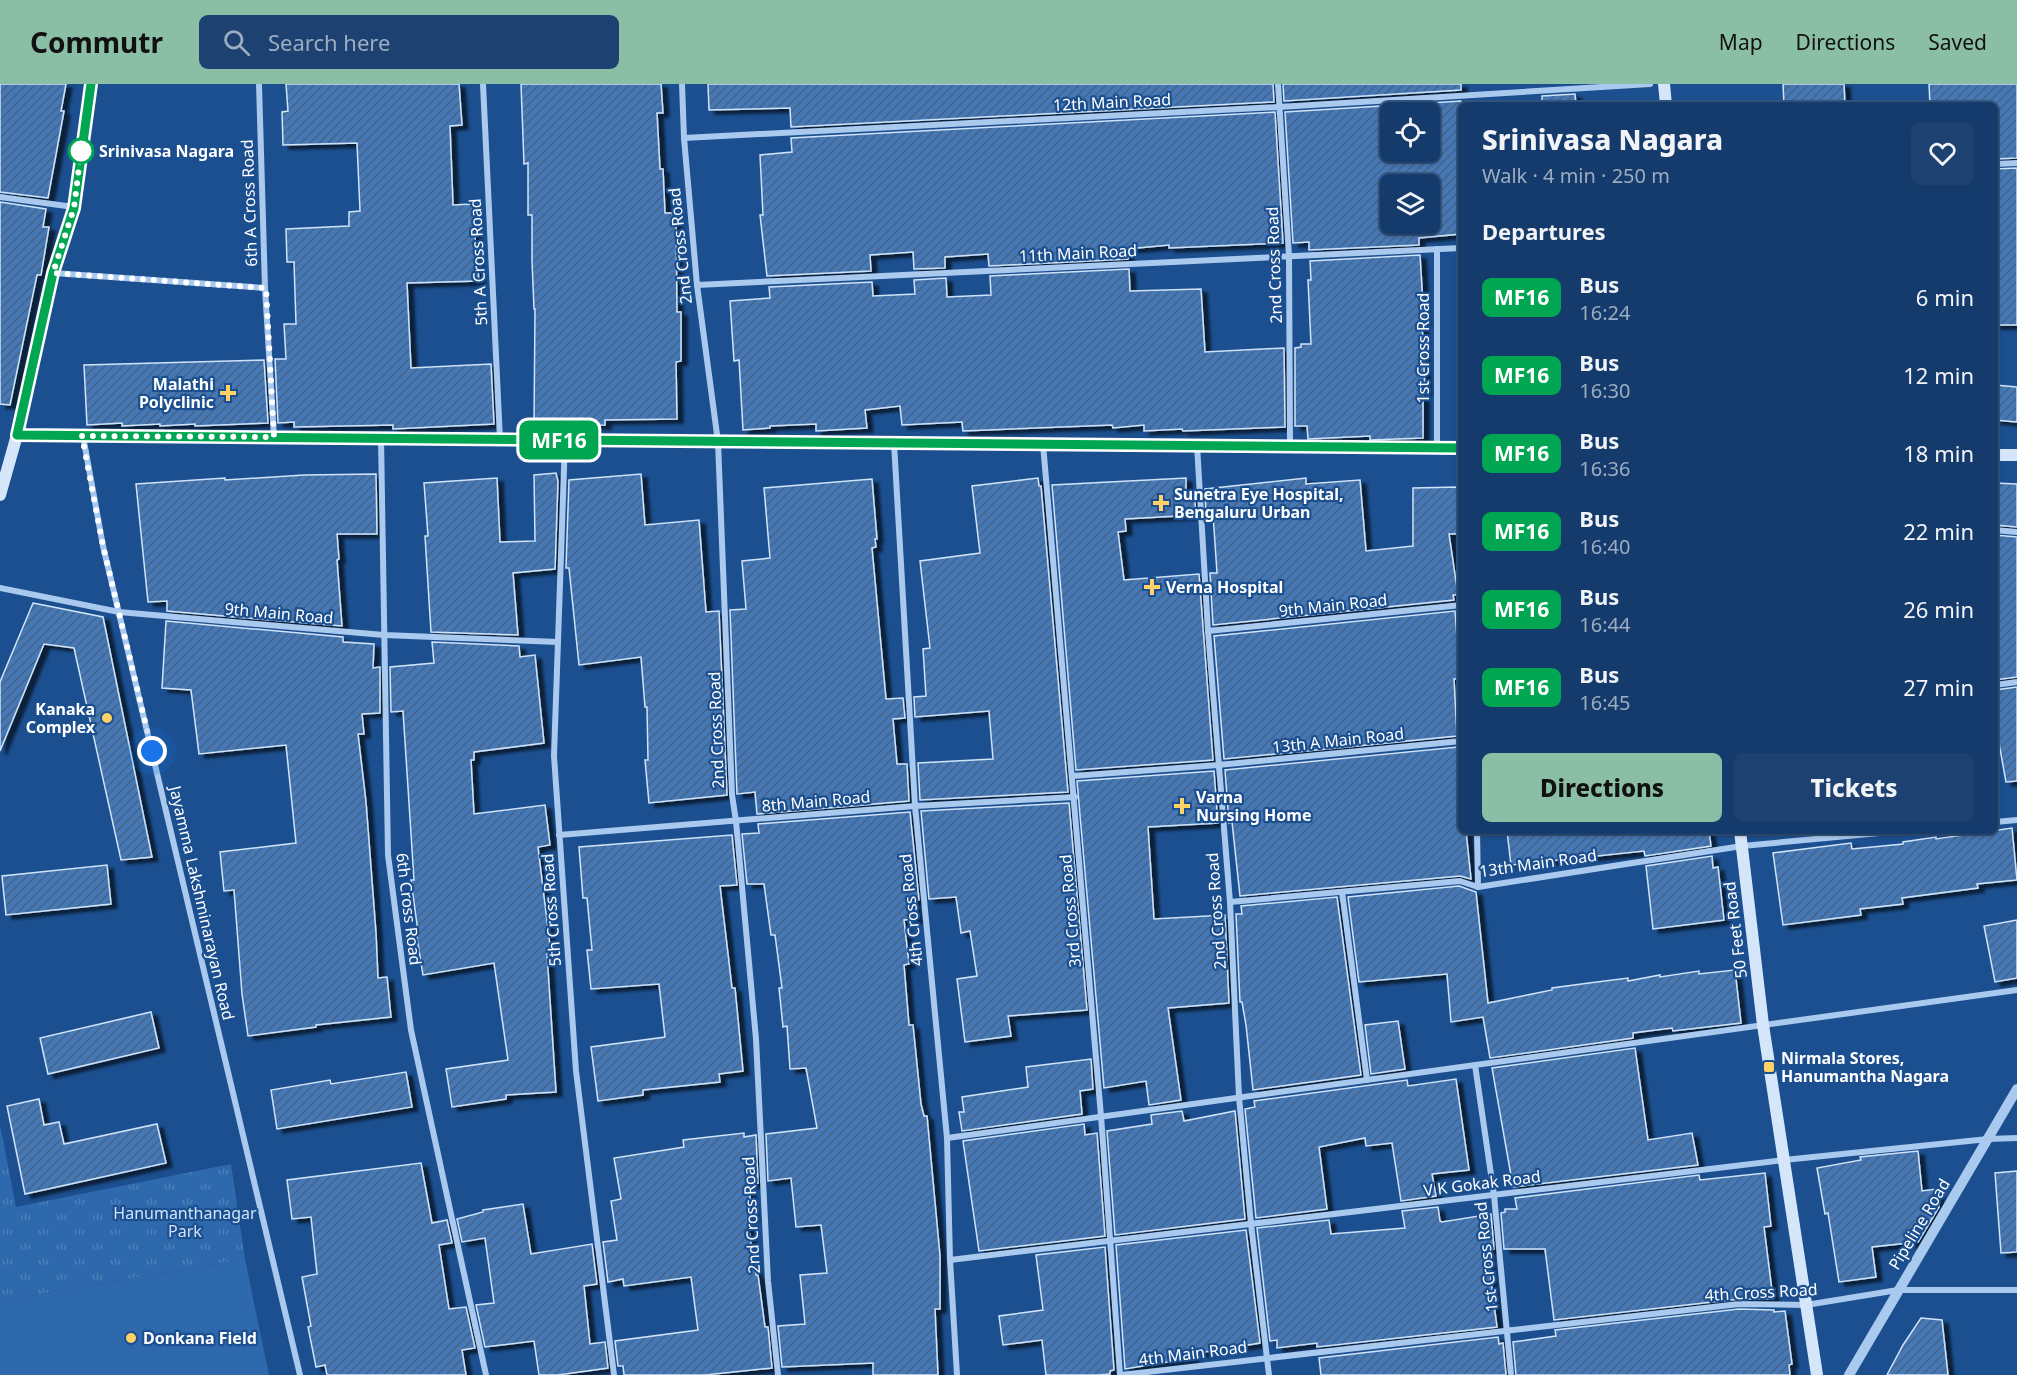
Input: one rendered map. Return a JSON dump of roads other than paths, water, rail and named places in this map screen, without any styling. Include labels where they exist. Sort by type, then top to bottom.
[{"type":"main road","points":[[0,495],[17,435],[53,273],[74,208],[91,84]]},
{"type":"main road","points":[[1664,84],[1666,102]]},
{"type":"main road","points":[[1998,455],[2017,455]]},
{"type":"main road","name":"50 Feet Road","points":[[1740,834],[1763,1025],[1817,1375]]},
{"type":"street","name":"6th A Cross Road","points":[[53,273],[266,288],[259,84]]},
{"type":"street","name":"5th A Cross Road","points":[[483,84],[500,440]]},
{"type":"street","name":"2nd Cross Road","points":[[682,84],[684,138],[697,285],[718,441],[732,795],[756,1039],[768,1281],[778,1375]]},
{"type":"street","name":"2nd Cross Road","points":[[1278,84],[1289,256],[1290,446]]},
{"type":"street","name":"12th Main Road","points":[[684,138],[1279,107],[1650,84]]},
{"type":"street","points":[[1998,164],[2017,163]]},
{"type":"street","points":[[0,197],[74,208]]},
{"type":"street","name":"11th Main Road","points":[[697,285],[1458,248]]},
{"type":"street","name":"1st Cross Road","points":[[1437,249],[1437,448]]},
{"type":"street","points":[[266,288],[274,437]]},
{"type":"street","points":[[17,435],[1458,448]]},
{"type":"street","name":"Jayamma Lakshminarayan Road","points":[[82,436],[103,546],[300,1375]]},
{"type":"street","name":"6th Cross Road","points":[[381,438],[388,855],[411,1030],[486,1375]]},
{"type":"street","name":"5th Cross Road","points":[[565,440],[554,756],[576,1071],[614,1375]]},
{"type":"street","name":"4th Cross Road","points":[[894,443],[915,806],[947,1138],[950,1260],[957,1375]]},
{"type":"street","name":"3rd Cross Road","points":[[1043,444],[1075,797],[1121,1375]]},
{"type":"street","name":"2nd Cross Road","points":[[1197,446],[1208,631],[1230,902],[1239,1097],[1269,1375]]},
{"type":"street","points":[[1998,531],[2017,532]]},
{"type":"street","name":"9th Main Road","points":[[0,588],[119,612],[384,636],[558,642]]},
{"type":"street","name":"9th Main Road","points":[[1208,631],[1458,606]]},
{"type":"street","points":[[1998,685],[2017,682]]},
{"type":"street","name":"13th A Main Road","points":[[1073,776],[1218,765],[1458,741]]},
{"type":"street","name":"8th Main Road","points":[[559,835],[915,806],[1075,797]]},
{"type":"street","points":[[1998,822],[2017,820]]},
{"type":"street","points":[[1477,834],[1478,887]]},
{"type":"street","name":"13th Main Road","points":[[1230,902],[1460,881],[1478,887],[1742,846],[1869,834]]},
{"type":"street","points":[[1342,892],[1367,1080]]},
{"type":"street","points":[[947,1138],[2017,990]]},
{"type":"street","name":"1st Cross Road","points":[[1475,1065],[1494,1195],[1511,1375]]},
{"type":"street","name":"Pipeline Road","points":[[1850,1375],[2017,1089]]},
{"type":"street","name":"V K Gokak Road","points":[[950,1260],[1784,1160],[1988,1138],[2017,1138]]},
{"type":"street","name":"4th Cross Road","points":[[1267,1357],[1507,1332],[1739,1304],[1806,1305],[1898,1290],[2017,1290]]},
{"type":"street","name":"4th Main Road","points":[[1121,1375],[1267,1357]]},
{"type":"place","name":"Srinivasa Nagara","points":[[81,151]]},
{"type":"place","name":"Malathi Polyclinic","points":[[228,393]]},
{"type":"place","name":"Sunetra Eye Hospital, Bengaluru Urban","points":[[1161,503]]},
{"type":"place","name":"Verna Hospital","points":[[1152,587]]},
{"type":"place","name":"Kanaka Complex","points":[[107,718]]},
{"type":"place","name":"Varna Nursing Home","points":[[1182,806]]},
{"type":"place","name":"Nirmala Stores, Hanumantha Nagara","points":[[1769,1067]]},
{"type":"place","name":"Donkana Field","points":[[131,1338]]},
{"type":"park label","name":"Hanumanthanagar Park","points":[[185,1222]]}]
